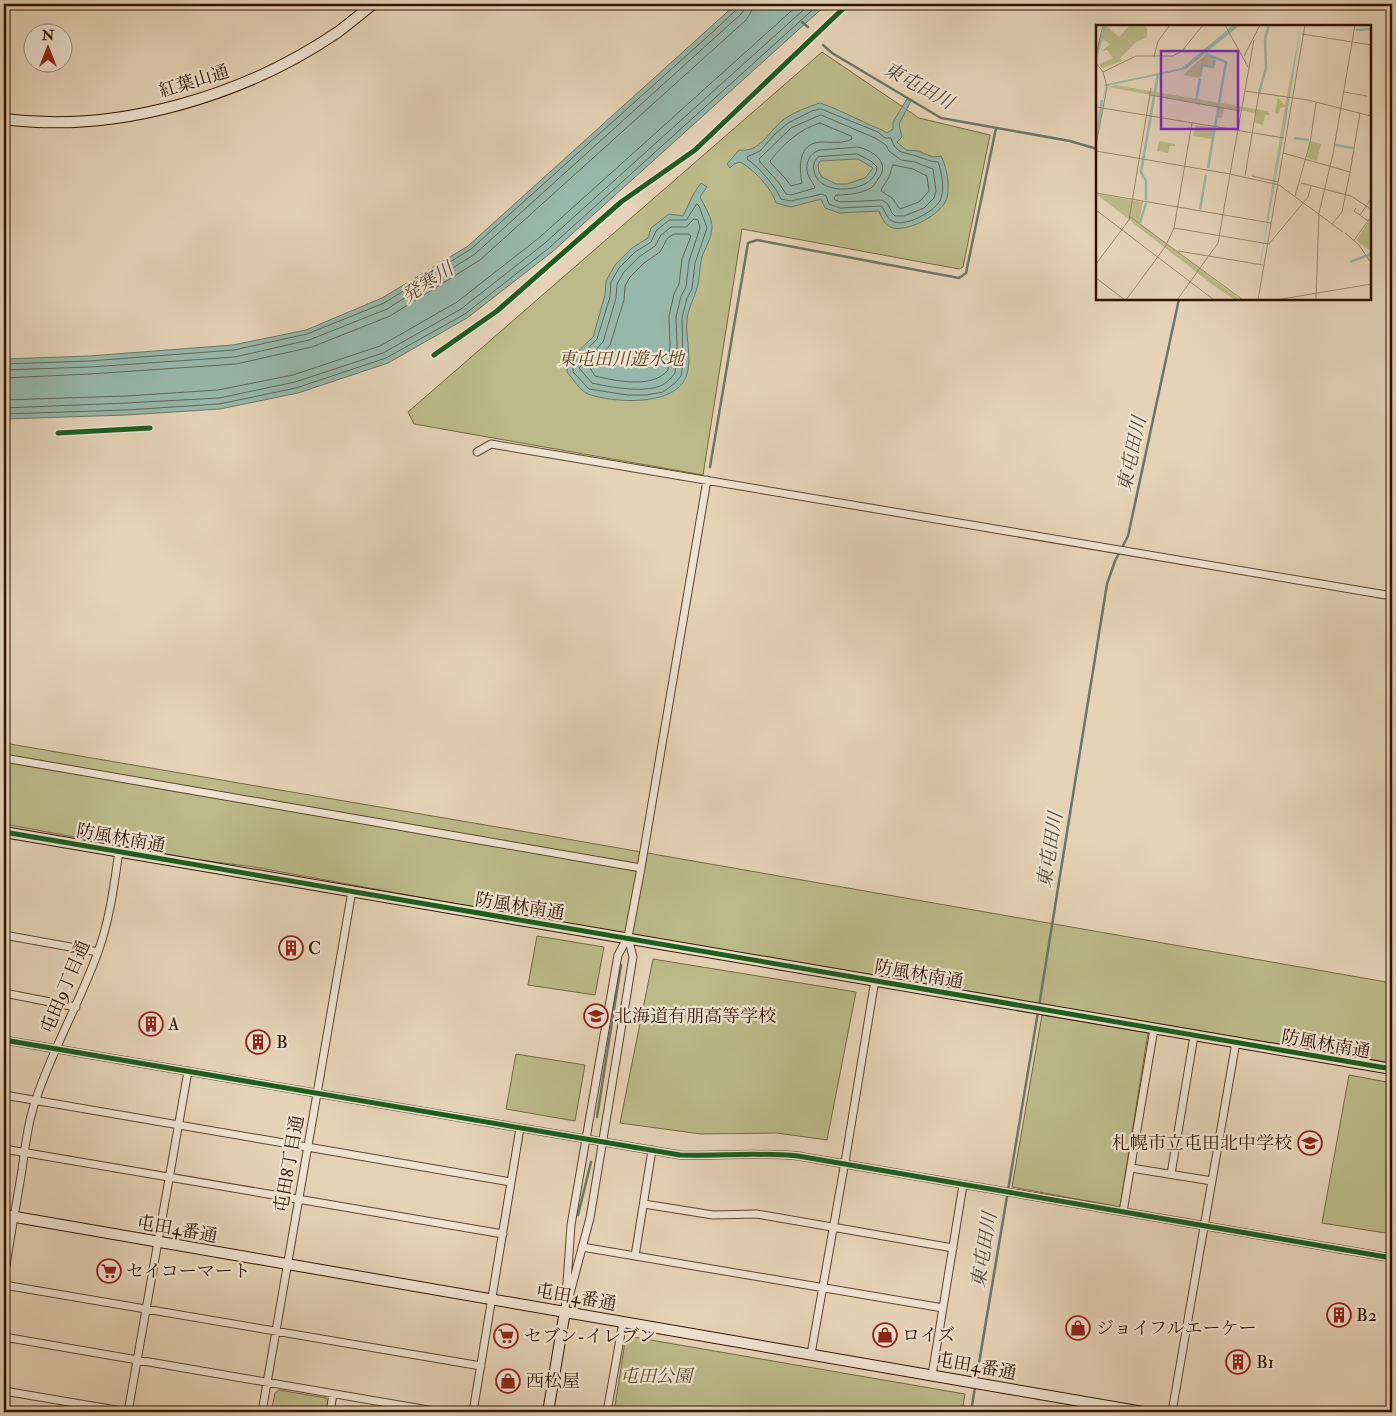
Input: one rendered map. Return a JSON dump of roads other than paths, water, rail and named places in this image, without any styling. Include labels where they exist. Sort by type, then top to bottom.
[{"type":"street","name":"紅葉山通","points":[[4,119],[30,122],[83,121],[146,112],[179,105],[221,92],[287,62],[338,32],[374,4]]},
{"type":"street","points":[[477,452],[491,444],[1392,596]]},
{"type":"street","points":[[565,1311],[571,1226],[586,1138],[618,955],[628,937],[641,868],[707,480]]},
{"type":"street","points":[[4,758],[641,868]]},
{"type":"street","name":"防風林南通","points":[[4,832],[628,937],[1392,1069]]},
{"type":"street","name":"屯田9丁目通","points":[[4,1279],[9,1216],[35,1101],[55,1048],[76,1007],[98,952],[106,928],[113,896],[119,851]]},
{"type":"street","name":"屯田8丁目通","points":[[262,1412],[352,892]]},
{"type":"street","points":[[4,935],[98,952]]},
{"type":"street","points":[[548,1412],[565,1311],[590,1218],[603,1141],[633,957],[628,937]]},
{"type":"street","points":[[811,1354],[845,1164],[874,980]]},
{"type":"street","points":[[4,993],[76,1007]]},
{"type":"street","points":[[1123,1212],[1154,1028]]},
{"type":"street","points":[[1171,1174],[1194,1036]]},
{"type":"street","points":[[4,1040],[680,1155],[775,1154],[845,1164],[1392,1258]]},
{"type":"street","points":[[1172,1412],[1236,1042]]},
{"type":"street","points":[[4,1392],[128,1412],[188,1071]]},
{"type":"street","points":[[4,1095],[512,1182]]},
{"type":"street","points":[[473,1412],[520,1128]]},
{"type":"street","points":[[4,1149],[503,1234]]},
{"type":"street","points":[[635,1256],[652,1150]]},
{"type":"street","points":[[1130,1168],[1212,1181]]},
{"type":"street","points":[[932,1375],[963,1185]]},
{"type":"street","points":[[644,1204],[713,1215],[757,1214],[953,1248]]},
{"type":"street","name":"屯田4番通","points":[[9,1216],[1143,1412]]},
{"type":"street","points":[[582,1247],[943,1308]]},
{"type":"street","points":[[4,1285],[481,1366]]},
{"type":"street","points":[[607,1412],[623,1322]]},
{"type":"street","points":[[4,1337],[440,1412]]},
{"type":"street","points":[[330,1412],[333,1394]]},
{"type":"water","name":"発寒川","points":[[736,4],[827,4],[552,252],[467,318],[388,363],[298,393],[220,409],[126,415],[4,419],[4,359],[89,356],[233,345],[306,330],[382,298],[468,246]]},
{"type":"water","points":[[907,99],[911,101],[899,124],[902,137],[897,142],[906,150],[918,151],[933,157],[941,156],[948,180],[948,193],[944,204],[934,214],[914,225],[899,228],[890,227],[884,221],[879,211],[839,213],[825,208],[821,199],[791,207],[776,203],[771,191],[751,169],[740,162],[730,168],[727,164],[739,150],[746,150],[758,145],[787,117],[820,103],[887,133],[893,129],[893,122]],"holes":[[[858,159],[873,168],[865,178],[847,184],[836,184],[822,177],[818,165],[820,161]]]},
{"type":"water","points":[[701,183],[707,187],[700,197],[710,217],[712,229],[702,257],[697,287],[689,309],[687,327],[689,363],[686,377],[679,387],[669,394],[656,398],[627,400],[588,394],[579,388],[567,372],[568,361],[593,337],[605,295],[606,281],[615,265],[632,248],[648,238],[651,228],[669,214],[683,216]]},
{"type":"waterway","name":"東屯田川","points":[[802,22],[808,27]]},
{"type":"waterway","name":"東屯田川","points":[[823,45],[832,53],[941,118],[1070,141],[1096,149]]},
{"type":"waterway","points":[[710,467],[748,243],[757,240],[959,278],[966,273],[996,128]]},
{"type":"waterway","name":"東屯田川","points":[[1039,1006],[1107,584],[1115,561],[1128,536],[1179,300]]},
{"type":"waterway","points":[[597,1117],[621,965]]},
{"type":"waterway","name":"東屯田川","points":[[976,1381],[1038,1012]]},
{"type":"waterway","points":[[578,1215],[591,1162]]},
{"type":"waterway","name":"東屯田川","points":[[971,1412],[975,1387]]},
{"type":"place","name":"C","points":[[291,948]]},
{"type":"place","name":"北海道有朋高等学校","points":[[596,1016]]},
{"type":"place","name":"A","points":[[151,1024]]},
{"type":"place","name":"B","points":[[258,1042]]},
{"type":"place","name":"札幌市立屯田北中学校","points":[[1310,1143]]},
{"type":"place","name":"セイコーマート","points":[[109,1271]]},
{"type":"place","name":"B2","points":[[1339,1315]]},
{"type":"place","name":"ジョイフルエーケー","points":[[1078,1328]]},
{"type":"place","name":"ロイズ","points":[[885,1335]]},
{"type":"place","name":"セブン-イレブン","points":[[506,1336]]},
{"type":"place","name":"B1","points":[[1238,1362]]},
{"type":"place","name":"西松屋","points":[[508,1381]]},
{"type":"park label","name":"東屯田川遊水地","points":[[621,359]]},
{"type":"park label","name":"屯田公園","points":[[656,1376]]}]
